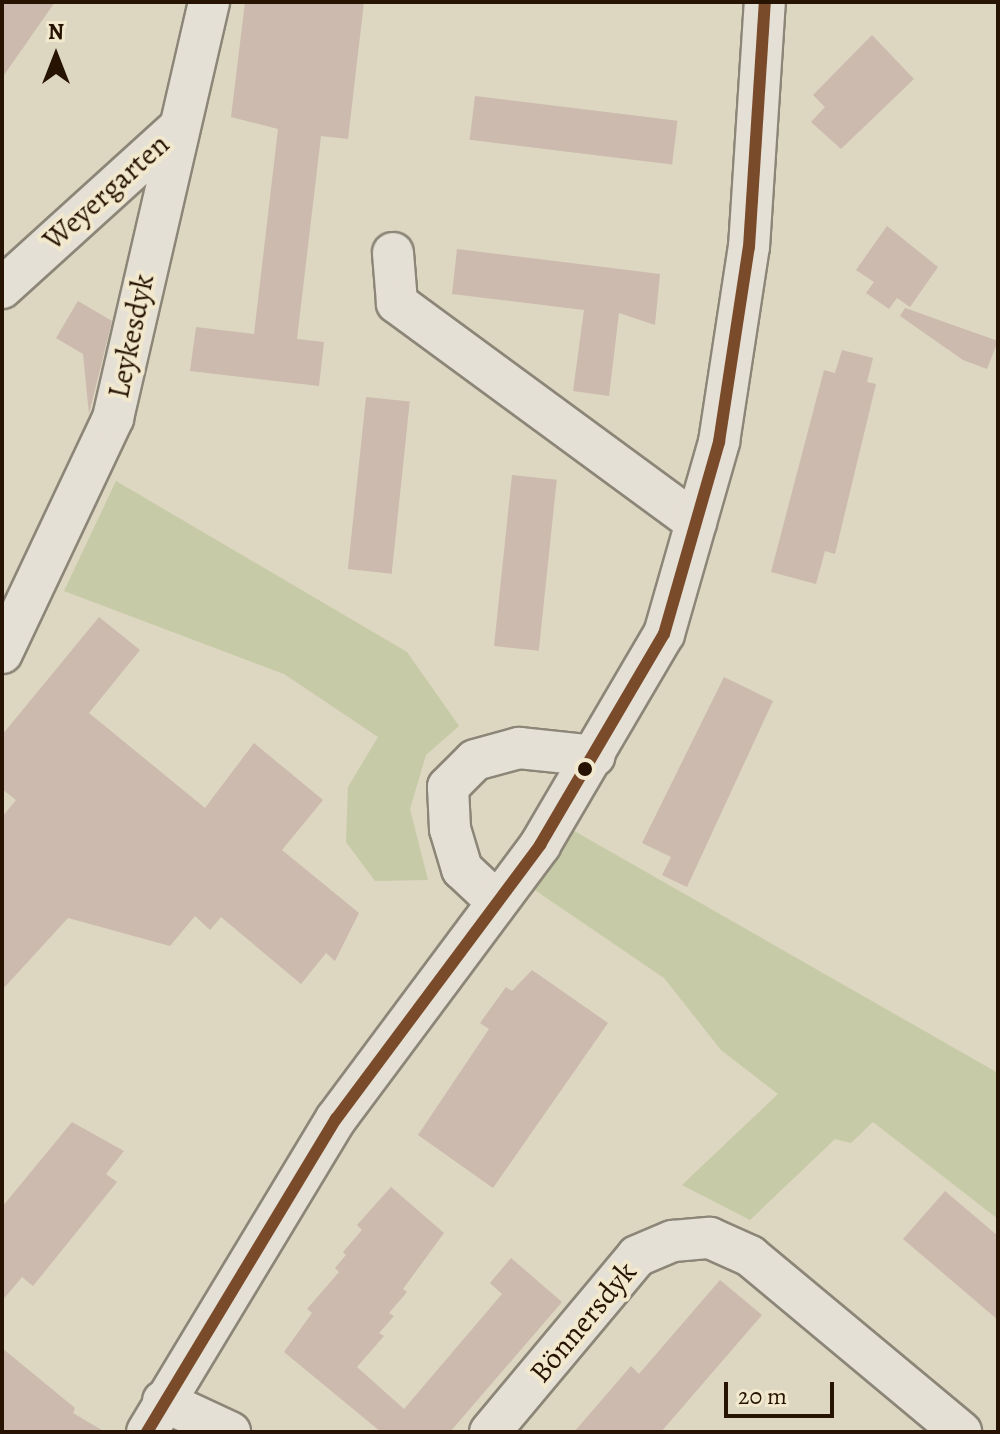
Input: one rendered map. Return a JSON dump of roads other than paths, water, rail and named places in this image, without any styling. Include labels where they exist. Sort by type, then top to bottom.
[{"type":"street","name":"Leykesdyk","points":[[2,653],[113,418],[176,130],[209,2]]},
{"type":"street","points":[[230,1432],[155,1416],[336,1119],[495,900],[540,845],[664,634],[719,442],[749,247],[765,2]]},
{"type":"street","name":"Weyergarten","points":[[2,288],[176,130]]},
{"type":"street","points":[[393,253],[397,303],[696,523]]},
{"type":"street","points":[[495,900],[462,869],[450,829],[448,787],[475,760],[519,748],[595,756]]},
{"type":"street","name":"Bönnersdyk","points":[[490,1432],[637,1256],[673,1241],[710,1238],[750,1256],[961,1432]]}]
